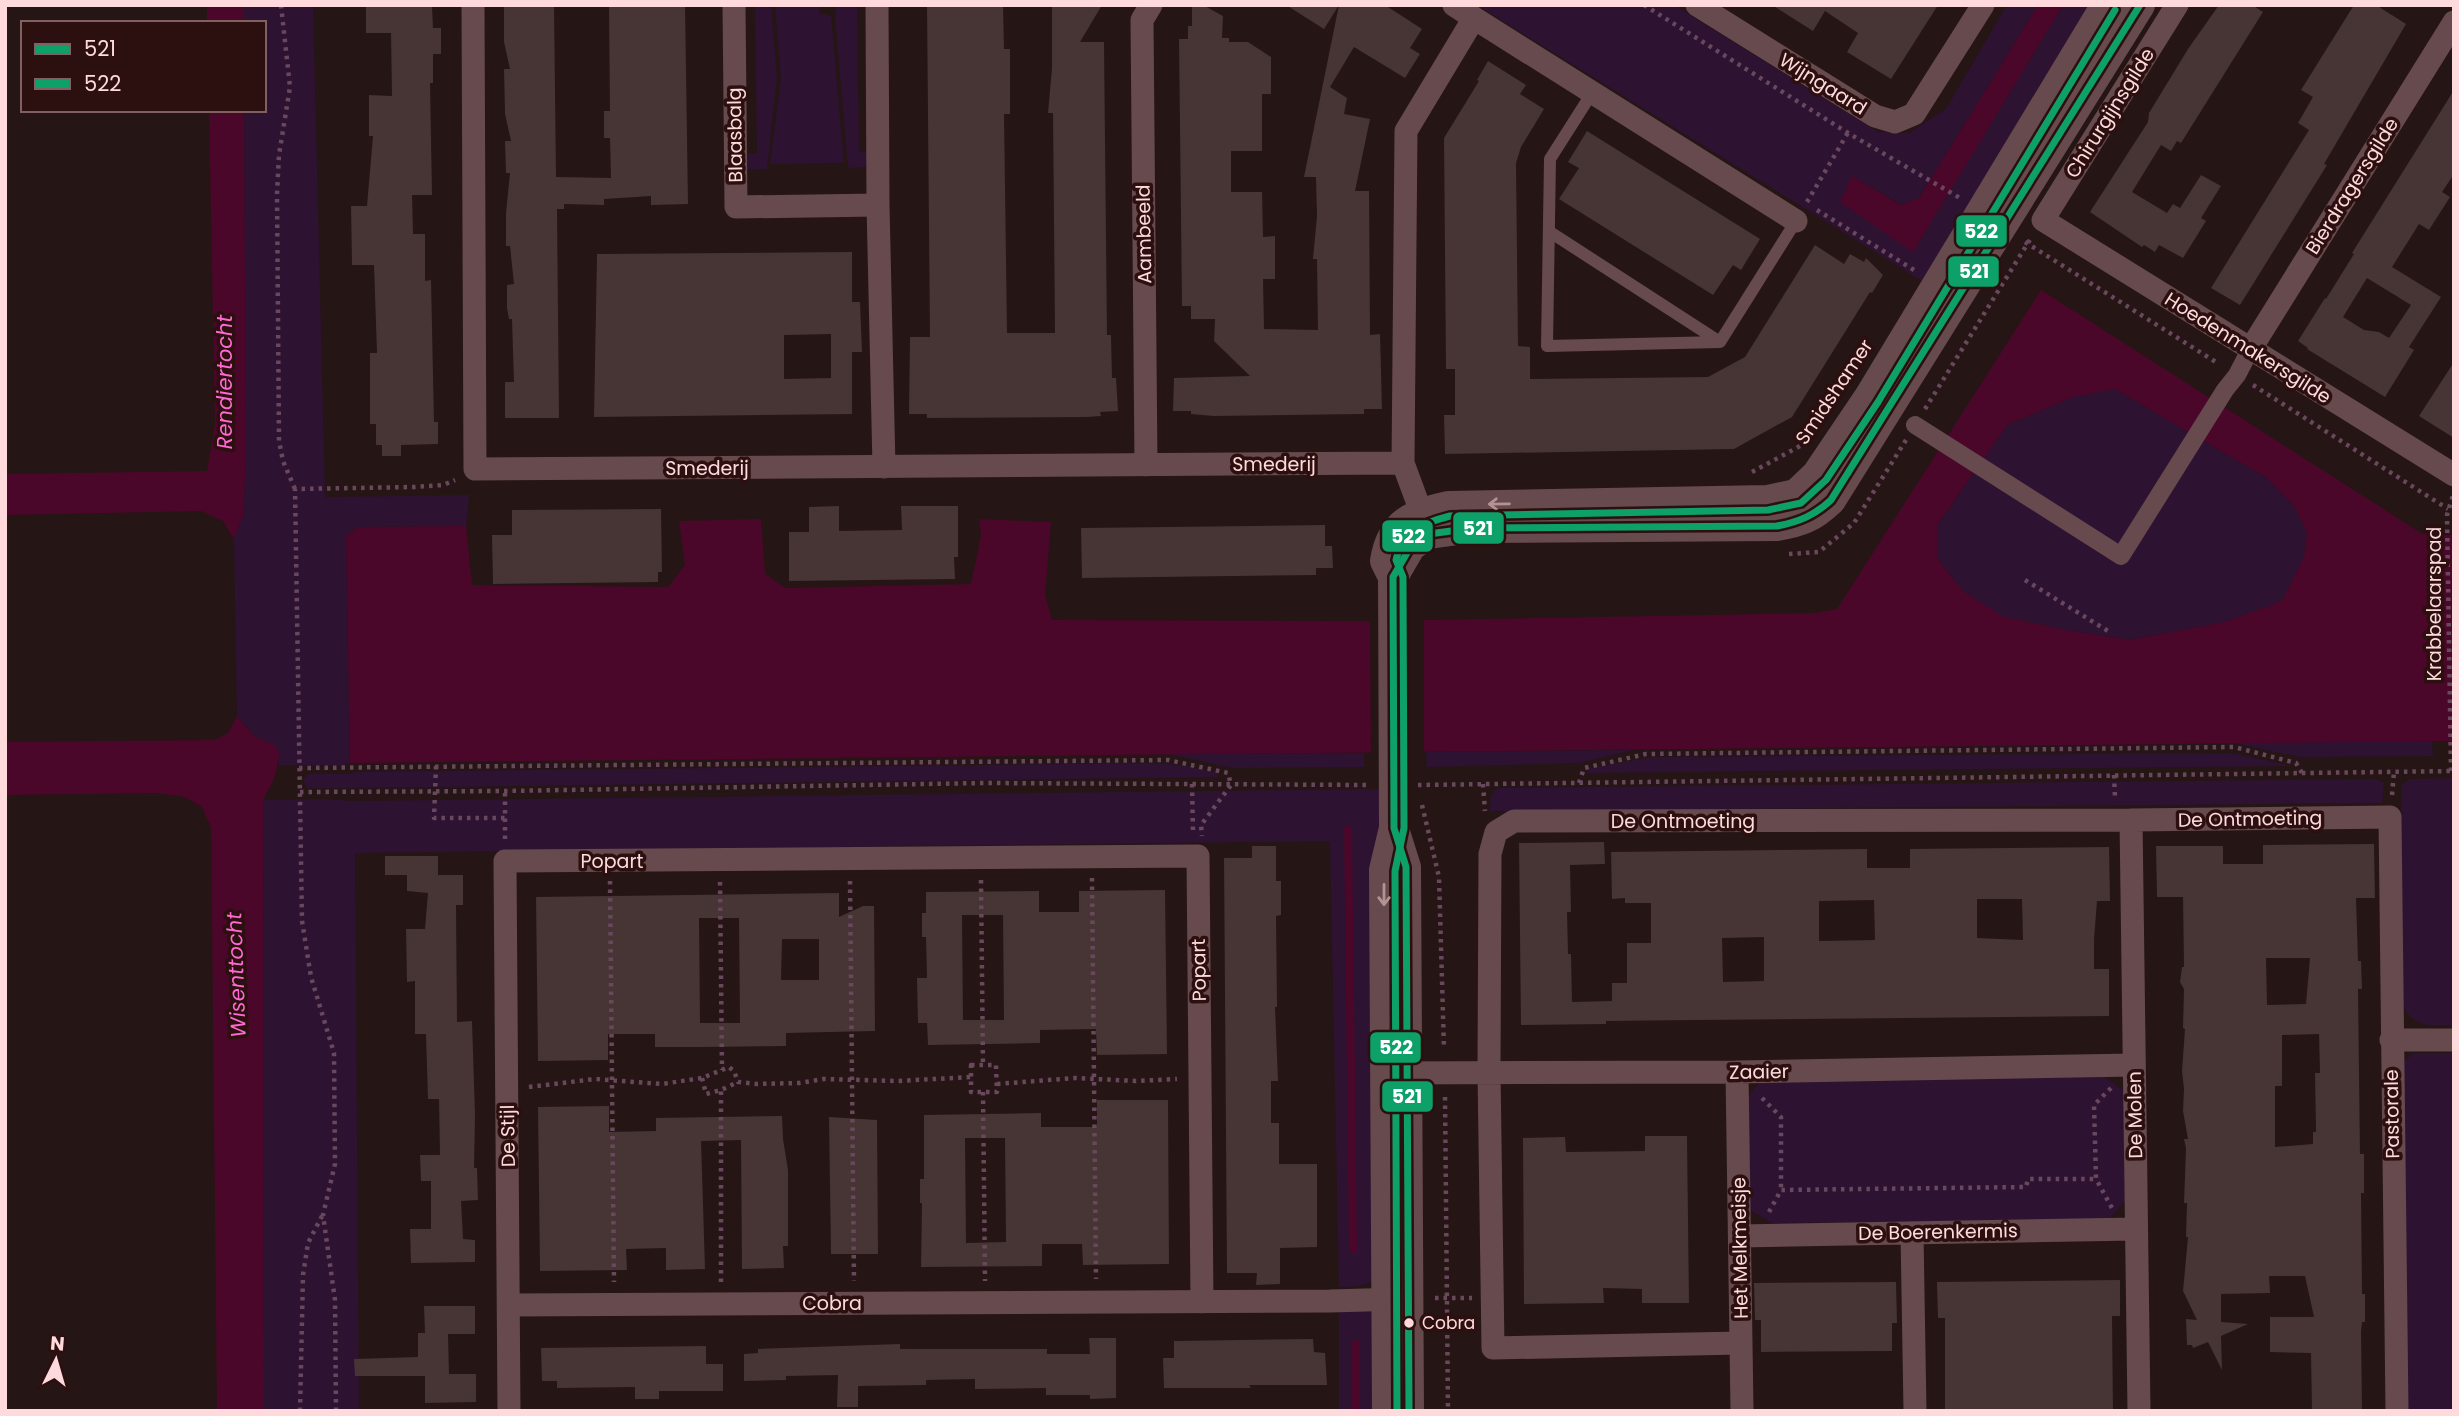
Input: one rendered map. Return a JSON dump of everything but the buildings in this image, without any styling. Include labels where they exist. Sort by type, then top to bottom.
[{"type":"street","points":[[473,5],[475,469]]},
{"type":"street","name":"Blaasbalg","points":[[734,5],[736,207],[878,205]]},
{"type":"street","points":[[877,5],[884,467]]},
{"type":"street","name":"Aambeeld","points":[[1146,465],[1142,20],[1151,5]]},
{"type":"street","points":[[1454,5],[1592,93],[1801,212]]},
{"type":"street","name":"Wijngaard","points":[[1697,5],[1875,116],[1895,122],[1914,114],[1983,5]]},
{"type":"street","points":[[1409,1411],[1398,1299],[1396,1073],[1406,867],[1394,828],[1393,582],[1385,561],[1393,533],[1406,522],[1425,523],[1449,506],[1768,500],[1796,494],[1817,474],[1869,397],[2106,5]]},
{"type":"street","points":[[1982,211],[2140,5]]},
{"type":"street","name":"Chirurgijnsgilde","points":[[2043,220],[2177,5]]},
{"type":"street","points":[[1425,523],[1403,463],[1406,131],[1474,18]]},
{"type":"street","name":"Bierdragersgilde","points":[[2250,349],[2454,22]]},
{"type":"street","name":"Hoedenmakersgilde","points":[[2043,220],[2454,475]]},
{"type":"street","points":[[1923,430],[2121,556],[2224,390],[2237,375],[2250,349]]},
{"type":"street","name":"Smederij","points":[[475,469],[1403,463]]},
{"type":"street","name":"De Ontmoeting","points":[[1493,1348],[1489,1071],[1490,854],[1496,832],[1514,821],[2390,817]]},
{"type":"street","name":"Pastorale","points":[[2390,817],[2397,1411]]},
{"type":"street","name":"De Molen","points":[[2130,820],[2134,1065],[2130,1229],[2139,1411]]},
{"type":"street","name":"Popart","points":[[505,862],[1196,856],[1202,1302]]},
{"type":"street","name":"De Stijl","points":[[505,862],[509,1411]]},
{"type":"street","points":[[2391,1040],[2454,1040]]},
{"type":"street","name":"Zaaier","points":[[1396,1073],[1737,1072],[2134,1065]]},
{"type":"street","name":"Het Melkmeisje","points":[[1493,1348],[1741,1343],[1748,1236],[1737,1072]]},
{"type":"street","name":"De Boerenkermis","points":[[1748,1236],[2130,1229]]},
{"type":"street","points":[[1912,1233],[1914,1411]]},
{"type":"street","points":[[1387,1411],[1398,1299]]},
{"type":"street","name":"Cobra","points":[[510,1304],[1398,1299]]},
{"type":"street","points":[[1741,1343],[1742,1411]]},
{"type":"lane","points":[[1592,93],[1550,159],[1547,346],[1720,342]]},
{"type":"lane","points":[[1720,342],[1801,212]]},
{"type":"lane","points":[[1550,232],[1720,342]]},
{"type":"path","points":[[281,5],[290,87],[279,155],[277,194],[279,441],[283,461],[295,489],[302,921],[311,977],[334,1053],[334,1164],[323,1215],[308,1243],[303,1276],[300,1411]]},
{"type":"path","points":[[1644,5],[1848,133],[1801,212],[1914,270],[1907,282]]},
{"type":"path","name":"Krabbelaarspad","points":[[1848,133],[1982,211],[2027,243],[2237,375],[2447,512],[2449,753],[2452,771]]},
{"type":"path","name":"Smidshamer","points":[[1832,399],[1854,364]]},
{"type":"path","name":"Smidshamer","points":[[1741,472],[1754,472],[1802,446],[1810,434]]},
{"type":"path","points":[[295,489],[443,485],[475,469]]},
{"type":"path","points":[[2447,512],[2454,494]]},
{"type":"path","points":[[2025,580],[2108,631]]},
{"type":"path","points":[[2302,773],[2296,763],[2234,747],[1646,754],[1584,768],[1579,783],[2452,771]]},
{"type":"path","points":[[299,768],[1168,760],[1228,773],[1231,785]]},
{"type":"path","points":[[436,766],[434,818],[505,818]]},
{"type":"path","points":[[300,792],[984,783],[1231,785]]},
{"type":"path","points":[[1192,784],[1196,856]]},
{"type":"path","points":[[1196,856],[1202,842],[1201,825],[1231,785]]},
{"type":"path","points":[[505,791],[505,862]]},
{"type":"path","points":[[1091,856],[1096,1302]]},
{"type":"path","points":[[981,858],[983,1066]]},
{"type":"path","points":[[849,859],[854,1303]]},
{"type":"path","points":[[720,860],[722,1070]]},
{"type":"path","points":[[610,861],[614,1304]]},
{"type":"path","points":[[971,1065],[996,1065],[997,1092],[971,1092],[971,1077],[971,1065]]},
{"type":"path","points":[[2130,1229],[2096,1179],[2094,1105],[2134,1065]]},
{"type":"path","points":[[508,1089],[565,1081],[612,1080],[662,1084],[702,1078],[729,1067],[734,1071],[738,1082]]},
{"type":"path","points":[[1737,1072],[1781,1117],[1780,1190],[1748,1236]]},
{"type":"path","points":[[702,1078],[706,1094],[738,1082],[771,1084],[824,1079],[898,1081],[971,1077]]},
{"type":"path","points":[[996,1084],[1075,1078],[1136,1082],[1200,1078]]},
{"type":"path","points":[[721,1090],[721,1304]]},
{"type":"path","points":[[983,1092],[985,1302]]},
{"type":"path","points":[[1780,1190],[2026,1188],[2028,1179],[2096,1179]]},
{"type":"path","points":[[323,1215],[335,1300],[336,1411]]},
{"type":"shaded area","points":[[243,5],[313,5],[325,497],[469,495],[466,526],[358,527],[346,537],[350,763],[343,765],[278,765],[280,754],[255,737],[237,716],[234,539],[243,516],[246,457],[244,112],[266,112],[266,21],[243,21]]},
{"type":"shaded area","points":[[755,5],[771,5],[777,78],[767,169],[747,169],[747,154],[757,153]]},
{"type":"shaded area","points":[[775,5],[821,5],[819,13],[831,16],[844,163],[770,164],[781,78]]},
{"type":"shaded area","points":[[837,5],[857,5],[859,152],[868,153],[869,167],[848,168],[835,16]]},
{"type":"shaded area","points":[[1477,5],[1674,5],[1878,132],[1909,133],[1946,109],[2007,5],[2038,5],[1919,198],[1902,205],[1852,176],[1913,251],[2063,5],[2100,5],[1925,283]]},
{"type":"shaded area","points":[[2115,389],[2267,478],[2294,506],[2307,532],[2304,557],[2282,601],[2224,622],[2130,640],[2003,617],[1963,591],[1937,558],[1938,524],[2007,425],[2073,397]]},
{"type":"shaded area","points":[[2432,741],[2433,756],[2300,757],[2235,743]]},
{"type":"shaded area","points":[[1633,750],[1579,763],[1427,767],[1426,752]]},
{"type":"shaded area","points":[[1364,753],[1364,767],[1233,768],[1169,754]]},
{"type":"shaded area","points":[[2231,753],[2293,766],[1588,773],[1587,769],[1651,757]]},
{"type":"shaded area","points":[[1160,763],[1218,773],[1218,777],[342,788],[307,788],[303,780],[308,774],[358,772]]},
{"type":"shaded area","points":[[2454,778],[2454,1025],[2431,1025],[2413,1019],[2403,1006],[2401,786],[2409,779]]},
{"type":"shaded area","points":[[2377,779],[2384,783],[2382,803],[1490,811],[1491,794],[1498,788]]},
{"type":"shaded area","points":[[1380,789],[1381,809],[1374,880],[1375,1278],[1363,1285],[1339,1287],[1330,841],[355,853],[359,1411],[264,1411],[263,800]]},
{"type":"shaded area","points":[[2413,1053],[2454,1053],[2454,1411],[2405,1411],[2401,1064]]},
{"type":"shaded area","points":[[2105,1077],[2124,1091],[2125,1201],[2109,1219],[1772,1223],[1750,1210],[1747,1097],[1761,1081]]},
{"type":"shaded area","points":[[1339,1309],[1368,1310],[1374,1315],[1380,1411],[1339,1411]]},
{"type":"water","points":[[207,5],[243,5],[243,21],[207,21]]},
{"type":"water","points":[[2038,5],[2063,5],[1913,252],[1840,202],[1852,176],[1901,205],[1919,198]]},
{"type":"water","name":"Rendiertocht","points":[[209,112],[244,112],[246,457],[243,516],[234,539],[223,521],[201,511],[5,515],[5,474],[207,471],[215,423]]},
{"type":"water","points":[[2041,290],[2421,533],[2437,536],[2454,534],[2454,741],[350,763],[346,536],[358,527],[466,526],[472,585],[668,587],[685,565],[679,521],[761,519],[765,574],[785,588],[971,584],[981,535],[979,519],[1051,522],[1045,594],[1052,620],[1364,621],[1816,613],[1837,609]],"holes":[[[2115,389],[2267,478],[2294,506],[2307,532],[2304,557],[2282,601],[2224,622],[2130,640],[2004,617],[1963,591],[1937,558],[1938,524],[2007,425],[2073,397]]]},
{"type":"water","name":"Wisenttocht","points":[[237,716],[255,737],[274,744],[280,754],[274,779],[263,800],[264,1411],[217,1411],[211,828],[202,807],[185,797],[157,793],[5,795],[5,742],[215,740],[228,733]]},
{"type":"pier","points":[[1424,615],[1424,756],[1371,756],[1370,617]]},
{"type":"waterway","points":[[1348,830],[1353,1249]]},
{"type":"waterway","points":[[1356,1344],[1356,1411]]},
{"type":"transit line","name":"521","points":[[1409,1411],[1406,867],[1394,828],[1393,577],[1411,546],[1429,534],[1473,528],[1777,526],[1819,510],[1831,500],[2140,5]]},
{"type":"transit line","name":"522","points":[[1397,1411],[1395,871],[1404,828],[1403,577],[1396,560],[1399,550],[1415,529],[1450,516],[1768,510],[1801,503],[1826,480],[1878,402],[2115,10]]},
{"type":"place","name":"Cobra","points":[[1409,1323]]}]
